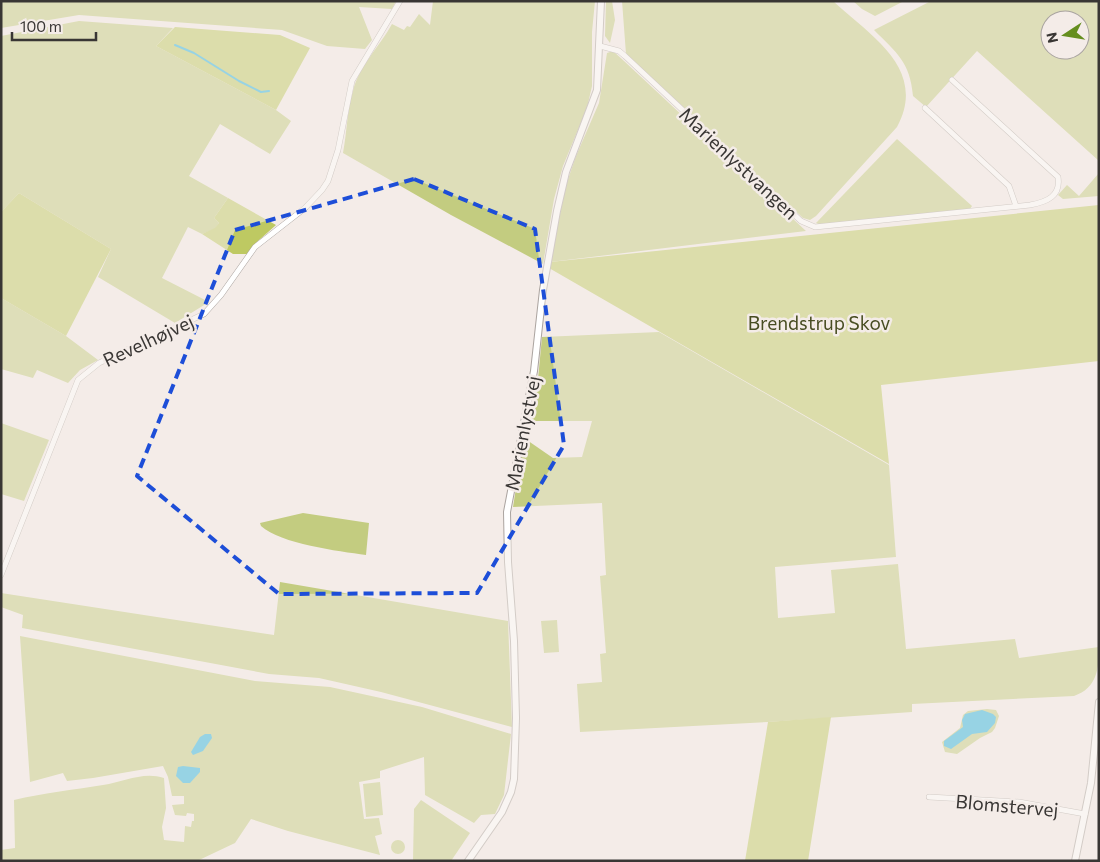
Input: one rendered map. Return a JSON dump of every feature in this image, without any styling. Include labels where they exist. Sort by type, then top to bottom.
[{"type":"street","name":"Revelhøjvej","points":[[1,575],[78,380],[99,363],[204,314],[222,295],[256,247],[305,208],[322,190],[328,181],[338,150],[352,81],[400,1]]},
{"type":"street","name":"Marienlystvej","points":[[468,861],[502,812],[511,792],[514,779],[516,718],[515,649],[508,562],[508,512],[534,371],[542,290],[557,211],[566,172],[597,90],[601,1]]},
{"type":"street","name":"Marienlystvangen","points":[[600,46],[618,51],[625,56],[808,226],[823,227],[1039,204],[1055,195],[1060,187],[1058,177],[952,80]]},
{"type":"street","points":[[925,108],[1010,186],[1016,206]]},
{"type":"street","name":"Blomstervej","points":[[1075,861],[1091,783],[1099,702]]},
{"type":"street","name":"Blomstervej","points":[[929,798],[1019,802],[1085,814]]},
{"type":"highlighted area","points":[[414,179],[535,229],[564,445],[477,593],[279,594],[137,476],[235,230]]},
{"type":"green space","points":[[1,1],[396,1],[392,9],[359,7],[372,40],[365,49],[327,46],[282,30],[79,15],[1,28]]},
{"type":"green space","points":[[433,1],[595,1],[592,32],[592,86],[587,108],[563,166],[554,199],[543,264],[451,215],[343,153],[351,98],[360,73],[392,24],[404,30],[407,26],[410,27],[419,14],[430,25]]},
{"type":"green space","points":[[606,1],[612,1],[615,20],[610,43],[605,36]]},
{"type":"green space","points":[[622,1],[833,1],[878,41],[891,55],[900,71],[905,88],[905,106],[897,127],[816,216],[810,220],[803,218],[626,54]]},
{"type":"green space","points":[[853,1],[904,1],[875,16],[862,9]]},
{"type":"green space","points":[[931,1],[1099,1],[1099,161],[977,51],[926,107],[913,96],[909,75],[905,66],[889,45],[874,30]]},
{"type":"green space","points":[[79,21],[173,28],[156,46],[276,110],[291,121],[270,154],[220,124],[189,176],[228,198],[214,218],[219,223],[215,229],[202,234],[188,227],[162,278],[209,302],[175,323],[98,277],[111,249],[19,193],[1,212],[1,36]]},
{"type":"green space","points":[[175,27],[280,35],[310,48],[276,110],[156,46]]},
{"type":"green space","points":[[613,51],[806,231],[550,262],[566,185],[576,156],[599,103],[607,53]]},
{"type":"green space","points":[[897,139],[972,206],[970,209],[821,225],[816,223]]},
{"type":"green space","points":[[1099,173],[1099,196],[1063,199],[1058,195],[1067,185],[1079,196]]},
{"type":"green space","points":[[19,193],[111,249],[66,336],[1,298],[1,212]]},
{"type":"green space","points":[[228,198],[276,225],[247,254],[233,254],[202,234],[215,228],[219,223],[214,218]]},
{"type":"green space","name":"Brendstrup Skov","points":[[1099,205],[1099,361],[881,385],[889,464],[549,268],[550,262]]},
{"type":"green space","points":[[1,298],[66,336],[98,360],[80,370],[68,383],[37,370],[33,378],[1,369]]},
{"type":"green space","points":[[659,332],[889,465],[896,557],[775,567],[778,618],[835,613],[831,570],[898,564],[906,649],[1015,639],[1019,658],[1099,647],[1097,670],[1088,688],[1074,696],[912,704],[912,712],[580,732],[577,684],[602,682],[600,654],[606,653],[600,576],[606,575],[602,503],[513,507],[524,438],[553,458],[582,457],[592,421],[528,421],[538,379],[542,337]]},
{"type":"green space","points":[[1,423],[49,440],[24,501],[1,494]]},
{"type":"green space","points":[[303,513],[369,523],[366,555],[326,549],[282,538],[261,526],[260,523]]},
{"type":"green space","points":[[280,582],[508,621],[512,727],[381,692],[319,678],[269,674],[22,628],[23,615],[1,607],[1,593],[274,635]]},
{"type":"green space","points":[[557,620],[559,652],[544,653],[541,621]]},
{"type":"green space","points":[[20,636],[255,681],[330,687],[422,707],[511,734],[504,795],[495,814],[481,815],[474,823],[425,795],[424,757],[380,771],[380,778],[359,782],[364,819],[379,818],[382,834],[375,836],[380,855],[288,831],[251,819],[235,843],[197,861],[1,861],[1,850],[15,848],[14,800],[47,793],[103,785],[141,776],[156,776],[164,778],[166,808],[162,827],[164,840],[184,842],[185,826],[191,827],[192,821],[194,821],[194,814],[187,813],[186,816],[175,815],[172,805],[184,804],[184,796],[172,796],[168,777],[163,766],[67,781],[63,773],[30,782]]},
{"type":"green space","points":[[996,710],[999,716],[992,732],[957,754],[945,752],[942,742],[960,728],[963,715],[968,711]]},
{"type":"green space","points":[[831,717],[808,861],[745,861],[768,722]]},
{"type":"green space","points":[[380,782],[383,815],[366,817],[363,784]]},
{"type":"green space","points":[[421,800],[470,833],[451,861],[413,861],[414,809]]},
{"type":"green space","points":[[395,840],[401,840],[405,847],[401,854],[395,854],[391,850],[391,844]]},
{"type":"water","points":[[982,710],[996,717],[995,723],[987,732],[972,734],[951,749],[944,746],[944,741],[963,727],[962,720],[965,714]]},
{"type":"water","points":[[205,734],[211,734],[212,738],[203,751],[193,755],[191,752],[200,737]]},
{"type":"water","points":[[178,767],[200,768],[200,772],[190,783],[183,783],[176,776]]},
{"type":"waterway","points":[[175,45],[194,53],[239,81],[261,92],[269,91]]}]
